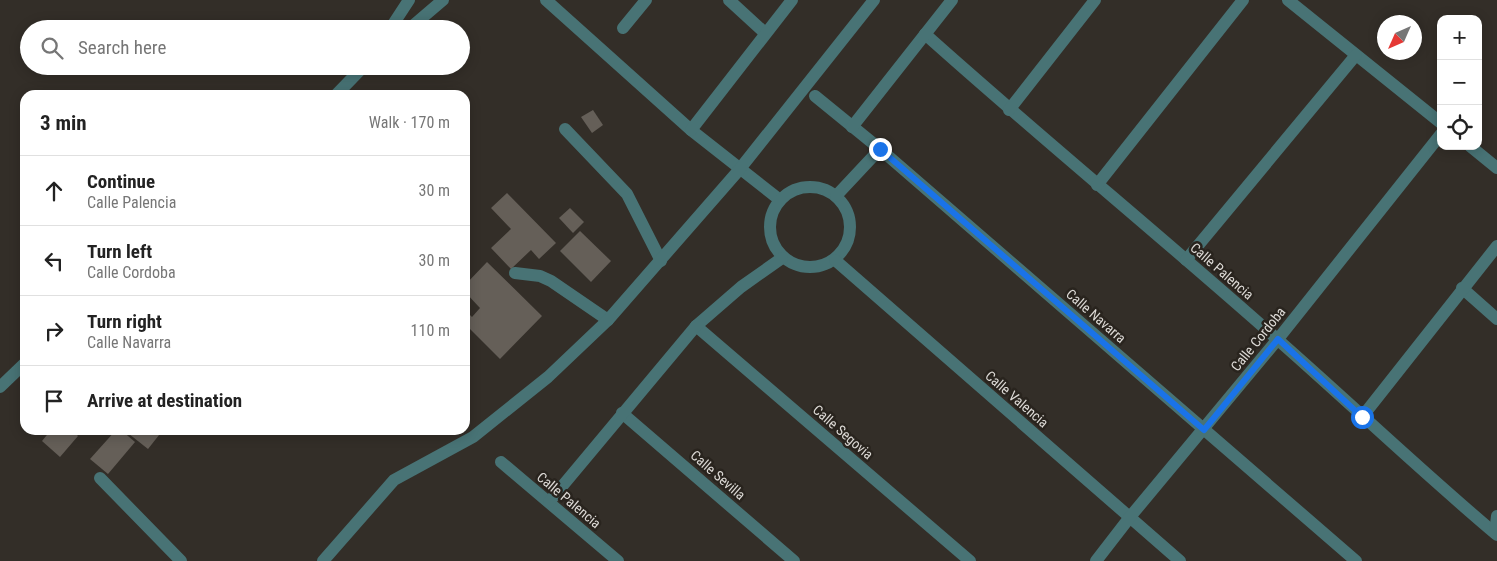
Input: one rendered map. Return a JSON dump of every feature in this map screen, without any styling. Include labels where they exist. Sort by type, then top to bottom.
[{"type":"street","points":[[396,20],[408,0]]},
{"type":"street","points":[[420,20],[443,0]]},
{"type":"street","points":[[546,0],[691,130],[780,200]]},
{"type":"street","points":[[623,28],[646,0]]},
{"type":"street","points":[[729,0],[765,33]]},
{"type":"street","points":[[691,130],[792,0]]},
{"type":"street","points":[[323,561],[394,480],[473,437],[548,377],[608,320],[740,170],[874,0]]},
{"type":"street","points":[[852,127],[952,0]]},
{"type":"street","points":[[1009,110],[1095,0]]},
{"type":"street","points":[[1097,185],[1243,0]]},
{"type":"street","points":[[1288,0],[1437,120]]},
{"type":"street","name":"Calle Palencia","points":[[925,34],[1009,110],[1278,339],[1362,417],[1496,534]]},
{"type":"street","points":[[1186,260],[1356,55]]},
{"type":"street","points":[[341,90],[355,75]]},
{"type":"street","name":"Calle Navarra","points":[[814,96],[880,149],[1356,561]]},
{"type":"street","points":[[565,128],[627,194],[661,261]]},
{"type":"street","name":"Calle Cordoba","points":[[1096,561],[1130,517],[1278,339],[1437,139]]},
{"type":"street","points":[[836,196],[880,149]]},
{"type":"street","points":[[1475,150],[1497,168]]},
{"type":"street","points":[[808,186],[826,190],[836,196],[849,216],[850,232],[845,248],[835,260],[818,268],[799,267],[782,258],[773,246],[769,231],[770,216],[780,200],[791,191],[808,186]]},
{"type":"street","points":[[1362,417],[1497,246]]},
{"type":"street","points":[[549,502],[622,412],[696,326],[741,287],[782,258]]},
{"type":"street","name":"Calle Valencia","points":[[835,260],[1180,561]]},
{"type":"street","points":[[515,273],[540,276],[551,281],[608,320]]},
{"type":"street","points":[[1462,288],[1497,318]]},
{"type":"street","name":"Calle Segovia","points":[[696,326],[970,561]]},
{"type":"street","points":[[0,387],[20,367]]},
{"type":"street","name":"Calle Sevilla","points":[[622,412],[794,561]]},
{"type":"street","name":"Calle Palencia","points":[[501,462],[618,561]]},
{"type":"street","points":[[100,478],[181,561]]},
{"type":"street","points":[[1496,534],[1497,516]]},
{"type":"building","points":[[593,110],[603,125],[592,133],[581,117]]},
{"type":"building","points":[[507,193],[556,243],[539,259],[531,250],[511,269],[491,248],[511,229],[491,208]]},
{"type":"building","points":[[570,208],[584,222],[573,233],[559,218]]},
{"type":"building","points":[[580,231],[611,261],[591,282],[560,251]]},
{"type":"building","points":[[487,262],[542,316],[500,359],[470,329],[470,315],[472,317],[480,308],[470,297],[470,280]]},
{"type":"building","points":[[47,435],[78,436],[60,457],[42,441]]},
{"type":"building","points":[[112,435],[127,435],[135,442],[108,474],[90,459]]},
{"type":"building","points":[[130,435],[159,435],[148,449]]},
{"type":"route","points":[[880,149],[1204,430],[1278,339],[1362,417]]}]
